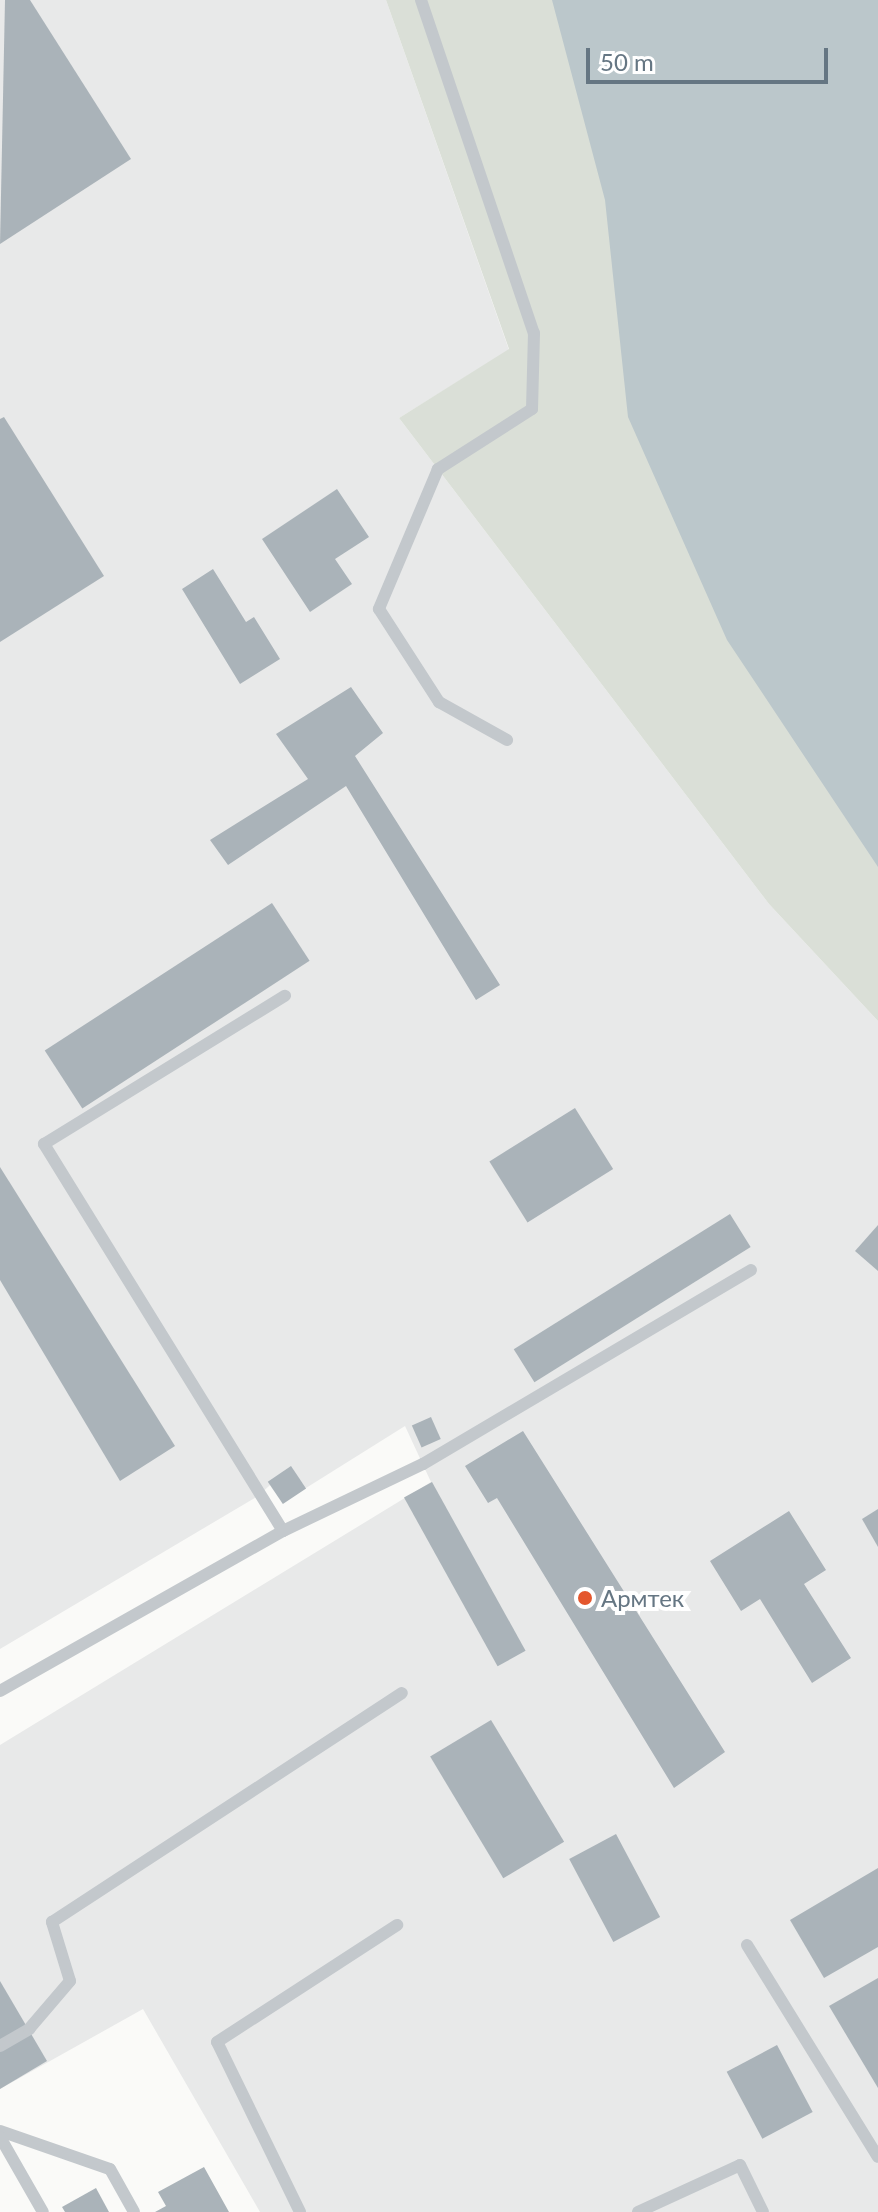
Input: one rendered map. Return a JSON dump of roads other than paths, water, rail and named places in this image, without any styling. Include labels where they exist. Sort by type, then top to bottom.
[{"type":"lane","points":[[421,0],[534,333],[532,409],[438,469],[379,609],[439,702],[507,740]]},
{"type":"lane","points":[[283,1531],[44,1144],[285,996]]},
{"type":"lane","points":[[0,1691],[283,1531],[423,1464],[751,1270]]},
{"type":"lane","points":[[0,2046],[29,2029],[70,1981],[52,1922],[402,1693]]},
{"type":"lane","points":[[300,2212],[217,2042],[397,1925]]},
{"type":"lane","points":[[747,1945],[878,2157]]},
{"type":"lane","points":[[0,2134],[43,2212]]},
{"type":"lane","points":[[0,2134],[110,2169],[134,2212]]},
{"type":"lane","points":[[638,2212],[740,2165],[763,2212]]},
{"type":"place","name":"Армтек","points":[[585,1598]]}]
